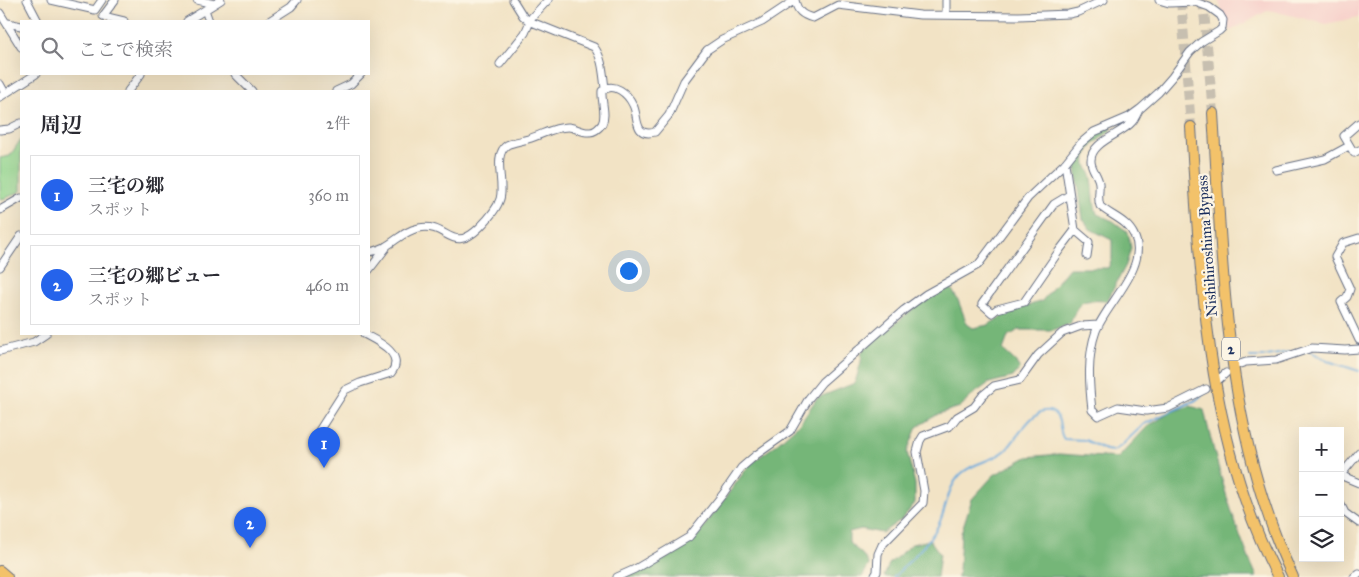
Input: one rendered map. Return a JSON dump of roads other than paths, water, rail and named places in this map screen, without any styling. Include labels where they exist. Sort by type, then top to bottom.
[{"type":"highway","name":"Nishihiroshima Bypass","points":[[1212,113],[1228,325],[1241,420],[1252,466],[1267,515],[1293,577]]},
{"type":"highway","name":"Nishihiroshima Bypass","points":[[1192,127],[1206,332],[1219,406],[1237,478],[1252,519],[1278,577]]},
{"type":"highway","points":[[0,571],[7,577]]},
{"type":"street","points":[[27,0],[37,20]]},
{"type":"street","points":[[51,0],[95,10],[102,0]]},
{"type":"street","points":[[115,0],[103,16],[120,20]]},
{"type":"street","points":[[197,0],[218,2]]},
{"type":"street","points":[[270,20],[297,0]]},
{"type":"street","points":[[370,252],[386,248],[403,235],[423,227],[433,228],[456,239],[470,237],[482,225],[499,201],[502,188],[499,158],[504,148],[557,128],[572,127],[588,132],[595,131],[603,122],[604,115],[601,100],[602,91],[605,88],[598,51],[594,47],[531,22],[523,16],[513,0]]},
{"type":"street","points":[[500,64],[525,33],[536,12],[548,0]]},
{"type":"street","points":[[605,88],[621,90],[633,105],[639,127],[646,132],[655,132],[669,115],[684,81],[707,50],[722,40],[762,22],[795,0],[796,8],[811,18],[817,17],[838,5],[920,15],[1020,16],[1069,14],[1104,0]]},
{"type":"street","points":[[946,0],[946,15]]},
{"type":"street","points":[[617,577],[635,569],[689,537],[724,494],[741,468],[790,431],[809,398],[822,382],[904,310],[926,294],[978,265],[1028,198],[1065,163],[1081,143],[1094,132],[1129,117],[1140,109],[1158,93],[1190,52],[1201,42],[1219,31],[1223,20],[1217,12],[1199,3],[1169,3],[1159,0]]},
{"type":"street","points":[[189,20],[218,2]]},
{"type":"street","points":[[205,10],[209,20]]},
{"type":"street","points":[[0,13],[8,23],[20,45]]},
{"type":"street","points":[[8,23],[20,26]]},
{"type":"street","points":[[0,84],[3,95],[34,75]]},
{"type":"street","points":[[129,90],[139,75]]},
{"type":"street","points":[[235,75],[251,90]]},
{"type":"street","points":[[338,90],[351,84],[360,75]]},
{"type":"street","points":[[1140,109],[1130,124],[1096,148],[1090,161],[1099,184],[1098,198],[1100,206],[1128,225],[1134,234],[1138,250],[1133,269],[1096,332],[1088,380],[1092,410],[1094,414],[1101,415],[1123,407],[1146,411],[1168,408],[1206,389]]},
{"type":"street","points":[[1359,123],[1344,136],[1354,153],[1359,150]]},
{"type":"street","points":[[0,130],[9,129],[20,124]]},
{"type":"street","points":[[1276,170],[1325,159],[1349,146]]},
{"type":"street","points":[[1065,163],[1075,230],[1089,242],[1088,256]]},
{"type":"street","points":[[1069,195],[1054,204],[982,304],[992,313],[997,309],[1024,302],[1075,230]]},
{"type":"street","points":[[0,210],[20,199]]},
{"type":"street","points":[[0,267],[20,237]]},
{"type":"street","points":[[1359,238],[1343,243],[1336,257],[1350,290],[1347,297],[1341,302],[1359,340]]},
{"type":"street","points":[[370,269],[386,248]]},
{"type":"street","points":[[874,577],[877,572],[879,550],[882,545],[923,503],[924,491],[917,452],[923,436],[950,426],[957,417],[974,407],[983,395],[994,386],[1020,380],[1038,355],[1062,333],[1081,326],[1099,325]]},
{"type":"street","points":[[0,351],[34,342],[44,335]]},
{"type":"street","points":[[315,437],[345,390],[391,373],[394,370],[394,359],[389,349],[366,335]]},
{"type":"street","points":[[1237,365],[1246,362],[1276,360],[1312,348],[1359,349]]},
{"type":"street","points":[[1218,380],[1226,374]]},
{"type":"street","points":[[1342,472],[1359,452]]},
{"type":"street","points":[[1344,477],[1359,483]]},
{"type":"street","points":[[1344,511],[1359,523]]},
{"type":"street","points":[[1354,577],[1359,573]]},
{"type":"waterway","points":[[1309,351],[1331,362],[1359,371]]},
{"type":"waterway","points":[[1250,357],[1262,357],[1289,352]]},
{"type":"waterway","points":[[894,577],[921,549],[935,531],[956,479],[967,469],[996,457],[1006,450],[1025,425],[1037,414],[1043,411],[1054,413],[1057,416],[1064,439],[1085,440],[1106,450],[1113,451],[1144,424],[1196,400],[1203,394]]},
{"type":"tunnel","points":[[1181,0],[1191,127]]},
{"type":"tunnel","points":[[1203,0],[1213,113]]},
{"type":"place","name":"三宅の郷","points":[[324,468]]},
{"type":"place","name":"三宅の郷ビュー","points":[[250,548]]}]
